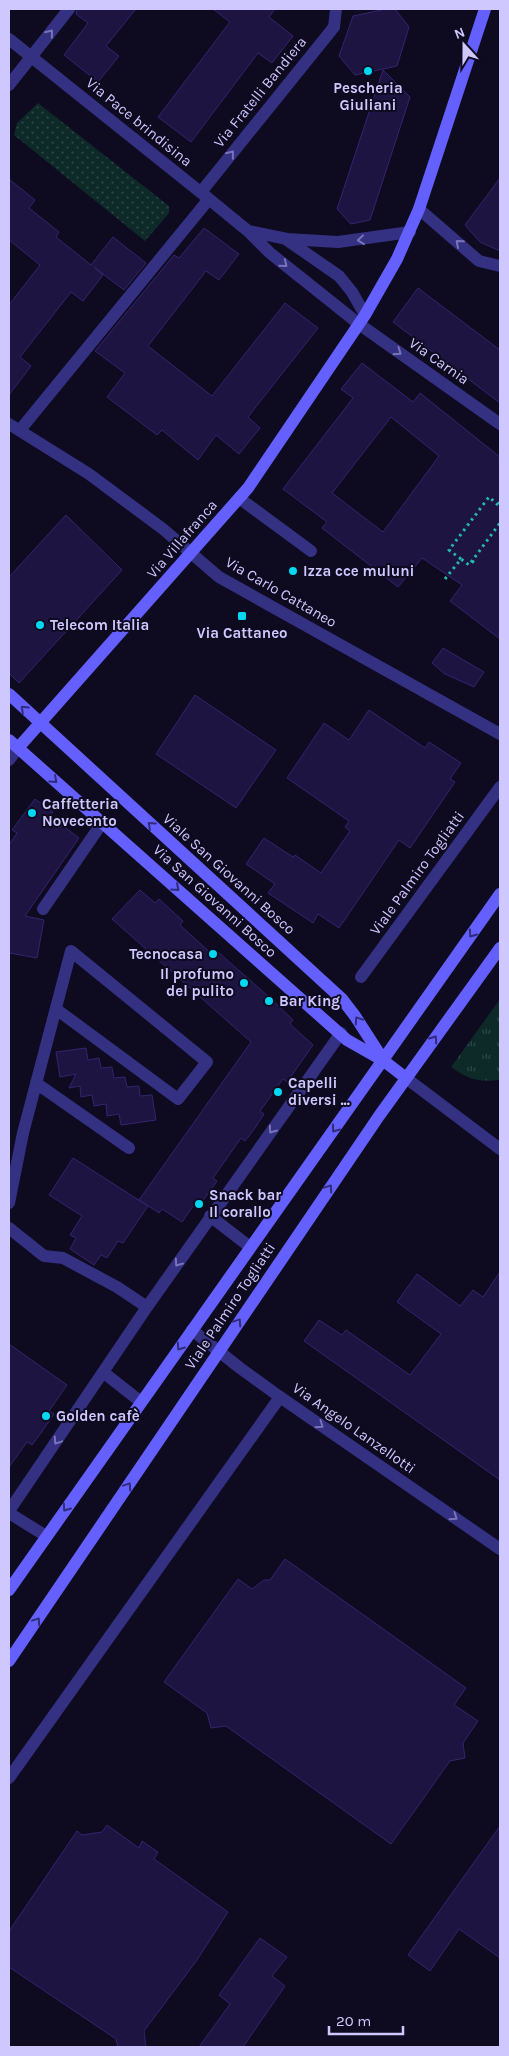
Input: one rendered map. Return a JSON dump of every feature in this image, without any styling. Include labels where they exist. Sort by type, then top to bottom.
[{"type":"street","points":[[9,85],[69,9]]},
{"type":"street","name":"Via Fratelli Bandiera","points":[[14,427],[205,196],[334,27],[336,9]]},
{"type":"street","name":"Via Villafranca","points":[[9,760],[13,744],[39,723],[248,488],[362,319],[410,232],[420,209],[485,9]]},
{"type":"street","name":"Via Pace brindisina","points":[[9,39],[248,231],[270,253],[362,319]]},
{"type":"street","points":[[420,209],[478,261],[500,266]]},
{"type":"street","name":"Via Pace brindisina","points":[[248,231],[287,240],[338,242],[410,232]]},
{"type":"street","name":"Via Pace brindisina","points":[[287,240],[339,276],[352,292],[362,319]]},
{"type":"street","name":"Via Carnia","points":[[362,319],[500,423]]},
{"type":"street","name":"Via Carlo Cattaneo","points":[[14,427],[89,474],[163,529],[219,577],[500,734]]},
{"type":"street","points":[[239,498],[311,551]]},
{"type":"street","points":[[9,694],[39,723]]},
{"type":"street","name":"Viale San Giovanni Bosco","points":[[39,723],[342,999],[384,1061]]},
{"type":"street","name":"Via San Giovanni Bosco","points":[[13,744],[347,1040],[384,1061],[406,1078]]},
{"type":"street","name":"Viale Palmiro Togliatti","points":[[360,977],[500,788]]},
{"type":"street","points":[[42,908],[102,823]]},
{"type":"street","name":"Viale Palmiro Togliatti","points":[[9,1590],[500,894]]},
{"type":"street","name":"Viale Palmiro Togliatti","points":[[9,1661],[406,1078],[500,948]]},
{"type":"street","points":[[9,1203],[23,1133],[71,951],[207,1062],[178,1099],[56,1009]]},
{"type":"street","points":[[46,1536],[9,1513],[146,1307],[341,1034]]},
{"type":"street","points":[[406,1078],[500,1149]]},
{"type":"street","points":[[36,1083],[129,1148]]},
{"type":"street","points":[[210,1216],[250,1247]]},
{"type":"street","points":[[9,1228],[44,1256],[63,1258],[117,1287],[146,1307]]},
{"type":"street","name":"Via Angelo Lanzellotti","points":[[192,1330],[280,1397],[500,1549]]},
{"type":"street","points":[[103,1372],[141,1402]]},
{"type":"street","points":[[9,1778],[280,1397]]},
{"type":"path","points":[[499,505],[489,497],[449,550],[469,565],[500,523]]},
{"type":"path","points":[[445,579],[461,559]]},
{"type":"path","points":[[472,561],[477,565]]},
{"type":"green space","points":[[38,103],[169,206],[169,213],[145,241],[14,135],[17,123]]},
{"type":"green space","points":[[500,999],[500,1080],[486,1081],[463,1075],[451,1067]]},
{"type":"building","points":[[77,9],[136,9],[106,46],[119,56],[98,82],[64,55],[88,23],[76,14]]},
{"type":"building","points":[[213,9],[275,9],[269,17],[293,36],[272,63],[258,53],[191,142],[158,117],[230,22]]},
{"type":"building","points":[[395,9],[409,27],[397,66],[355,75],[339,56],[353,16]]},
{"type":"building","points":[[383,70],[410,97],[370,220],[351,224],[337,209]]},
{"type":"building","points":[[500,178],[500,251],[480,242],[465,225]]},
{"type":"building","points":[[9,179],[35,200],[29,208],[59,232],[56,237],[91,265],[113,237],[146,263],[124,290],[94,267],[103,275],[83,301],[71,292],[20,357],[31,366],[9,395],[9,305],[40,265],[9,240]]},
{"type":"building","points":[[204,228],[239,254],[219,280],[206,271],[148,346],[212,396],[285,303],[318,328],[248,417],[260,428],[239,454],[216,435],[198,460],[162,430],[157,435],[107,397],[125,373],[95,351],[174,255],[179,258]]},
{"type":"building","points":[[418,288],[500,350],[500,403],[393,322]]},
{"type":"building","points":[[362,363],[413,402],[420,393],[500,457],[500,639],[450,601],[462,585],[422,558],[398,587],[322,528],[327,522],[283,489],[353,398],[341,389]],"holes":[[[391,417],[439,456],[383,532],[332,493]]]},
{"type":"building","name":"Telecom Italia","points":[[66,515],[122,570],[19,683],[9,673],[9,577]]},
{"type":"building","points":[[443,648],[484,672],[474,687],[445,674],[432,663]]},
{"type":"building","points":[[195,695],[276,750],[236,808],[156,754]]},
{"type":"building","points":[[369,710],[425,748],[429,742],[461,763],[450,779],[455,782],[410,848],[399,840],[339,928],[318,914],[313,923],[268,893],[275,884],[246,864],[264,838],[293,857],[295,855],[321,873],[350,831],[345,827],[349,821],[287,778],[324,723],[349,740]]},
{"type":"building","points":[[35,799],[53,812],[50,816],[79,838],[25,916],[44,920],[37,958],[9,953],[9,845],[17,833],[12,830]]},
{"type":"building","points":[[140,890],[155,903],[159,899],[183,921],[180,925],[214,956],[218,952],[269,997],[293,1020],[290,1024],[313,1045],[287,1082],[283,1079],[260,1111],[264,1114],[245,1141],[241,1138],[213,1178],[217,1181],[202,1202],[198,1199],[182,1222],[162,1209],[159,1213],[139,1200],[251,1042],[112,919]]},
{"type":"building","points":[[86,1048],[88,1060],[99,1058],[101,1068],[112,1067],[114,1078],[125,1077],[127,1087],[139,1086],[140,1096],[152,1095],[156,1120],[121,1125],[119,1114],[107,1116],[106,1104],[94,1106],[92,1095],[81,1097],[80,1086],[69,1088],[76,1074],[60,1077],[56,1052]]},
{"type":"building","points":[[73,1158],[148,1206],[123,1243],[118,1241],[107,1258],[101,1255],[94,1265],[70,1249],[76,1238],[70,1235],[82,1216],[49,1195]]},
{"type":"building","points":[[500,1272],[500,1480],[304,1341],[319,1320],[342,1335],[346,1330],[410,1375],[441,1334],[397,1302],[417,1274],[460,1306],[473,1290],[483,1297]]},
{"type":"building","points":[[9,1344],[67,1385],[49,1411],[54,1414],[43,1430],[32,1445],[27,1442],[9,1467]]},
{"type":"building","points":[[285,1559],[466,1688],[454,1705],[478,1721],[463,1743],[465,1758],[450,1761],[391,1844],[226,1726],[211,1728],[207,1713],[164,1682],[238,1579],[252,1589],[264,1580],[270,1580]]},
{"type":"building","points":[[107,1825],[139,1848],[142,1841],[158,1852],[154,1859],[228,1912],[197,1960],[144,2031],[146,2047],[118,2047],[116,2039],[9,1967],[9,1931],[77,1831],[82,1835],[102,1832]]},
{"type":"building","points":[[500,1826],[500,1958],[459,1929],[430,1971],[408,1955]]},
{"type":"building","points":[[260,1938],[287,1957],[272,1976],[285,1986],[243,2047],[199,2047],[230,2004],[219,1995]]},
{"type":"place","name":"Pescheria Giuliani","points":[[368,71]]},
{"type":"place","name":"Izza cce muluni","points":[[293,571]]},
{"type":"place","name":"Via Cattaneo","points":[[242,616]]},
{"type":"place","name":"Telecom Italia","points":[[40,625]]},
{"type":"place","name":"Caffetteria Novecento","points":[[32,813]]},
{"type":"place","name":"Tecnocasa","points":[[213,954]]},
{"type":"place","name":"Il profumo del pulito","points":[[244,983]]},
{"type":"place","name":"Bar King","points":[[269,1001]]},
{"type":"place","name":"Capelli diversi ...","points":[[278,1092]]},
{"type":"place","name":"Snack bar Il corallo","points":[[199,1204]]},
{"type":"place","name":"Golden cafè","points":[[46,1416]]}]
